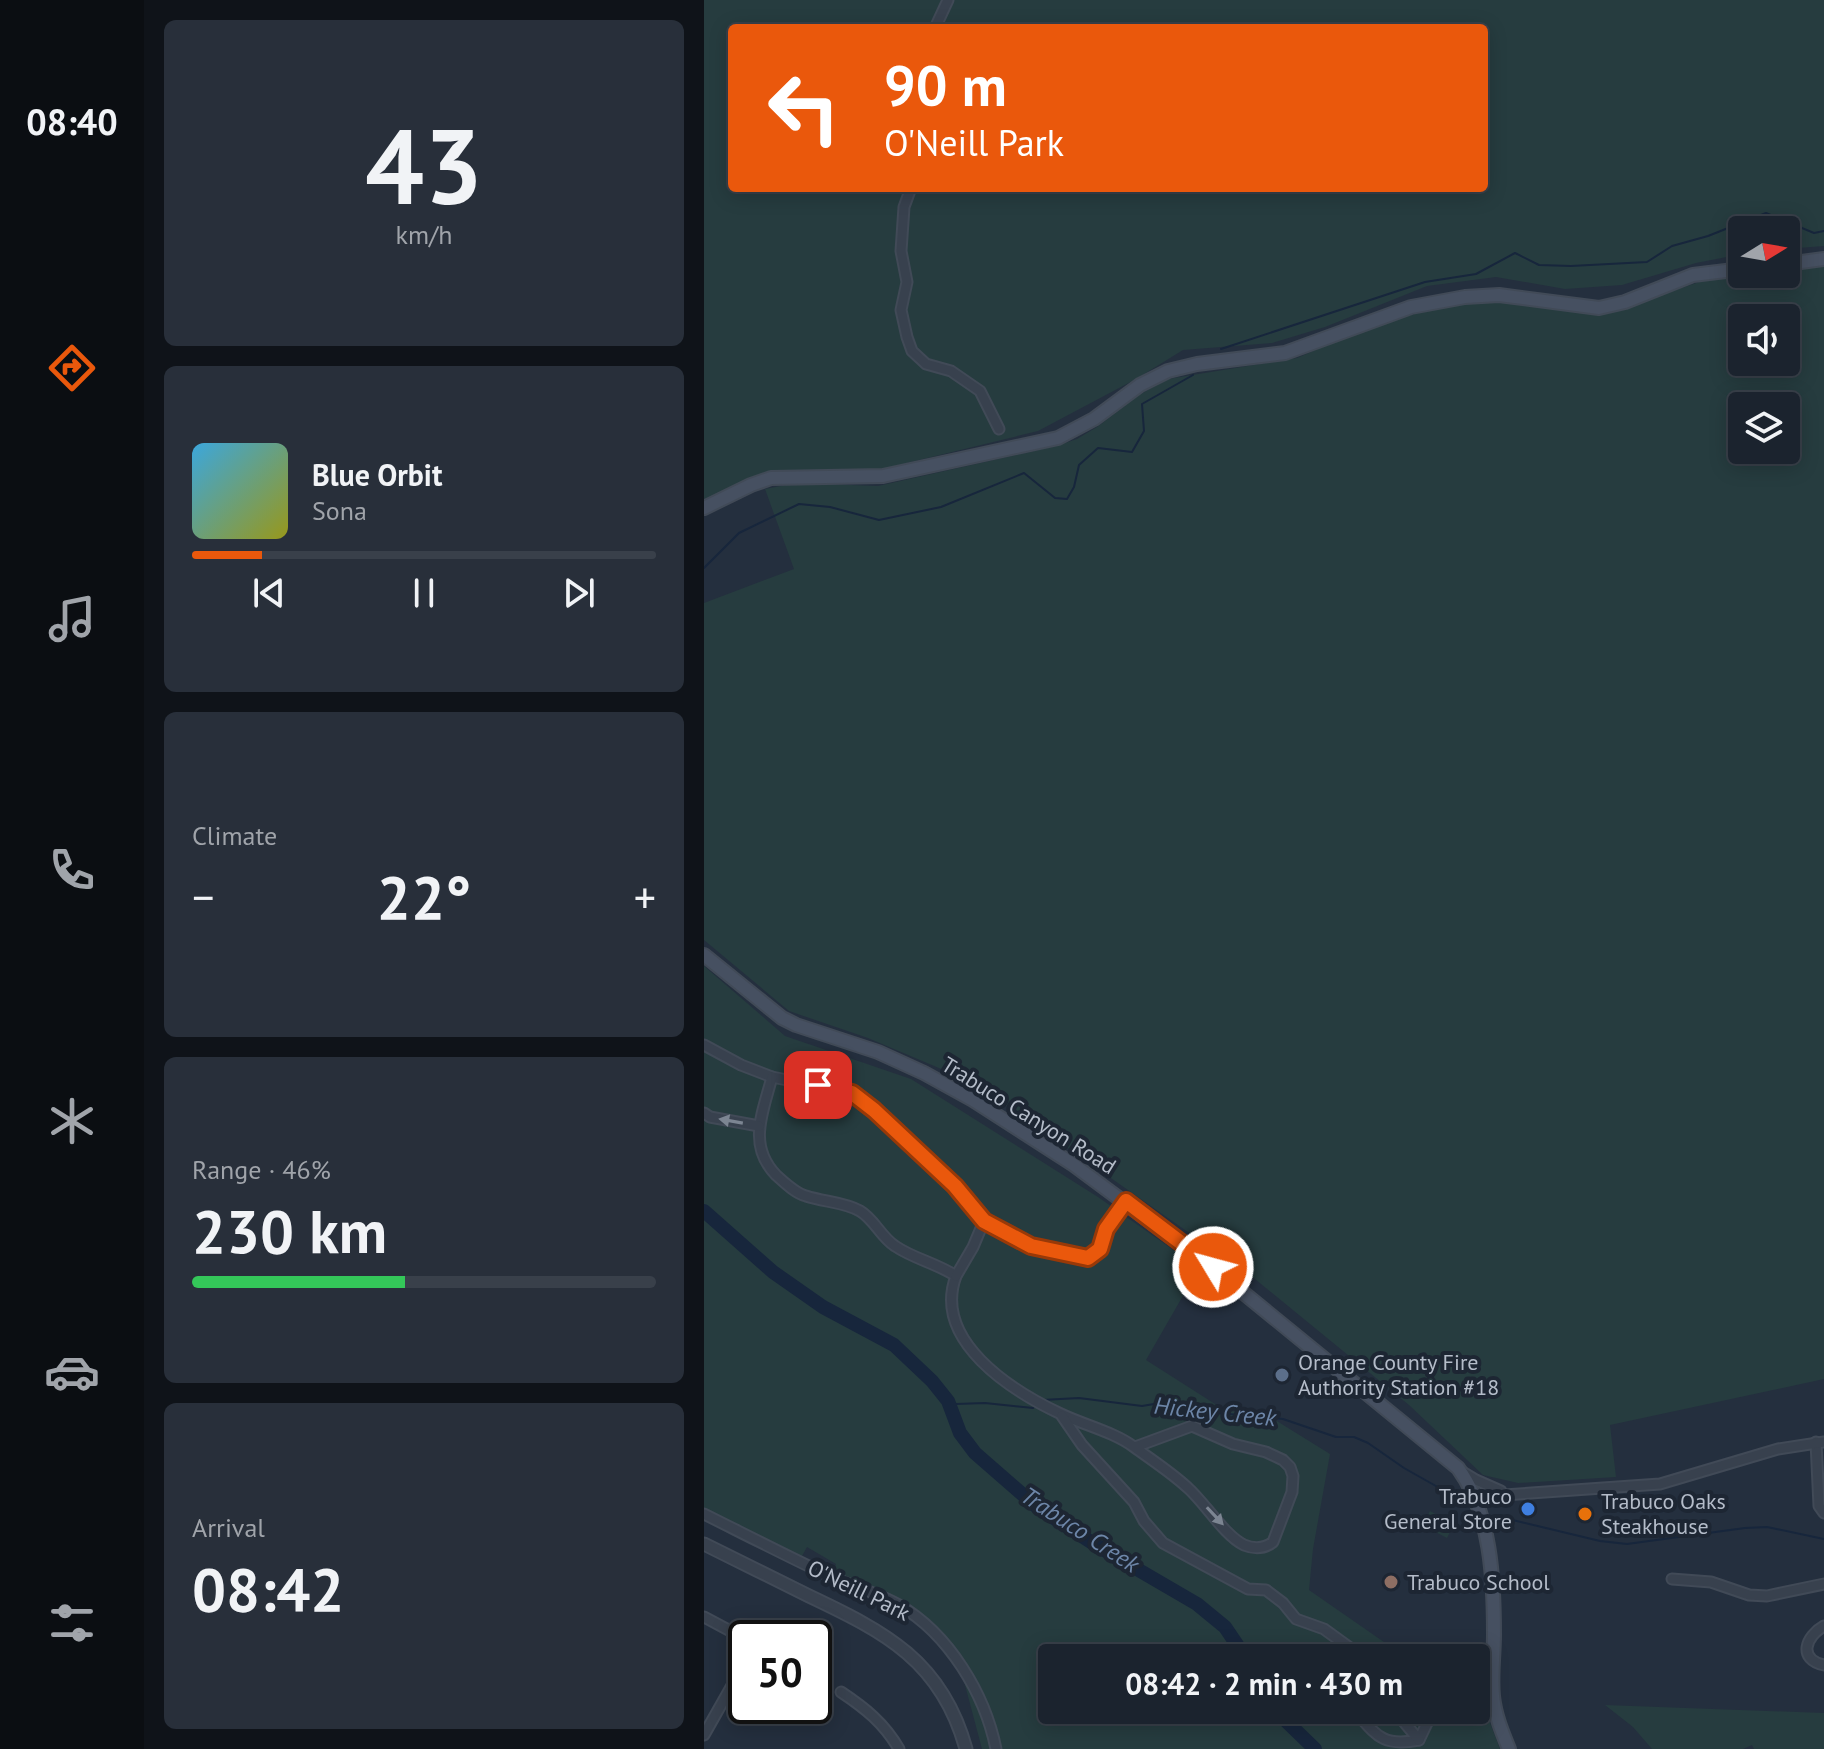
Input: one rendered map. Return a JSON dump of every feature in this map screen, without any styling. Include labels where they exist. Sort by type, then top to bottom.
[{"type":"main road","points":[[1800,262],[1824,259]]},
{"type":"main road","points":[[704,508],[771,478],[883,476],[1058,438],[1077,429],[1140,385],[1168,371],[1183,366],[1285,353],[1389,313],[1435,301],[1499,295],[1599,308],[1625,302],[1693,275],[1728,271]]},
{"type":"main road","name":"Trabuco Canyon Road","points":[[704,955],[782,1018],[878,1052],[924,1073],[983,1106],[1126,1201],[1241,1289],[1459,1469],[1475,1497],[1484,1532],[1493,1602],[1493,1695],[1498,1721],[1509,1749]]},
{"type":"street","points":[[937,24],[948,0]]},
{"type":"street","points":[[910,192],[904,207],[901,251],[907,282],[901,310],[912,351],[926,364],[951,371],[980,391],[999,429]]},
{"type":"street","points":[[704,1045],[772,1077],[852,1093],[955,1186],[984,1221],[1031,1246],[1088,1258],[1100,1249],[1106,1229],[1126,1201]]},
{"type":"street","points":[[772,1077],[759,1126],[758,1145],[769,1167],[803,1196],[844,1204],[863,1212],[891,1244],[956,1276]]},
{"type":"street","points":[[704,1113],[710,1117],[759,1126]]},
{"type":"street","points":[[984,1221],[951,1289],[956,1322],[970,1349],[988,1368],[1044,1406],[1135,1447],[1188,1488],[1237,1540],[1253,1548],[1273,1542],[1293,1484],[1290,1467],[1283,1460],[1233,1444],[1192,1426],[1135,1447]]},
{"type":"street","points":[[1060,1413],[1090,1454],[1134,1502],[1144,1521],[1163,1543],[1248,1589],[1266,1590],[1283,1603],[1296,1619],[1324,1629],[1343,1644]]},
{"type":"street","points":[[1475,1497],[1660,1484],[1778,1449],[1820,1442],[1819,1506],[1824,1513]]},
{"type":"street","points":[[1459,1469],[1492,1488],[1509,1493]]},
{"type":"street","name":"O'Neill Park","points":[[704,1514],[817,1570],[897,1605],[920,1620],[940,1639],[969,1679],[989,1722],[996,1749]]},
{"type":"street","points":[[704,1544],[854,1617],[890,1638],[912,1656],[942,1693],[957,1720],[966,1749]]},
{"type":"street","points":[[1672,1579],[1711,1582],[1749,1595],[1767,1596],[1824,1584]]},
{"type":"street","points":[[704,1617],[728,1630]]},
{"type":"street","points":[[1824,1626],[1811,1634],[1806,1645],[1809,1656],[1824,1665]]},
{"type":"street","points":[[841,1692],[868,1710],[886,1728],[899,1749]]},
{"type":"street","points":[[704,1735],[728,1693]]},
{"type":"street","points":[[1366,1724],[1387,1742],[1399,1744],[1419,1740]]},
{"type":"street","points":[[1406,1724],[1419,1740]]},
{"type":"street","points":[[1419,1740],[1427,1724]]},
{"type":"green space","points":[[704,0],[1824,0],[1824,246],[1800,248],[1800,216],[1728,216],[1728,257],[1622,285],[1565,289],[1496,277],[1427,286],[1325,327],[1272,343],[1183,350],[1038,431],[878,470],[792,471],[740,484],[704,503]]},
{"type":"green space","points":[[1824,266],[1824,1379],[1610,1425],[1616,1477],[1518,1483],[1483,1475],[1409,1405],[1255,1279],[1038,1127],[946,1071],[868,1038],[789,1011],[704,940],[704,603],[794,569],[765,489],[796,483],[878,486],[1056,446],[1077,439],[1139,395],[1168,379],[1297,358],[1373,325],[1467,302],[1491,301],[1599,312],[1705,280],[1728,278],[1728,288],[1800,288],[1800,270]]},
{"type":"green space","points":[[704,966],[785,1036],[911,1079],[1098,1197],[1199,1268],[1146,1360],[1226,1411],[1264,1413],[1330,1454],[1309,1590],[1387,1644],[1038,1644],[1038,1724],[1490,1723],[1500,1749],[982,1749],[960,1666],[918,1613],[832,1574],[836,1564],[807,1547],[802,1556],[704,1510]]},
{"type":"green space","points":[[1430,1511],[1454,1524],[1447,1538],[1422,1525]]},
{"type":"green space","points":[[1605,1705],[1824,1713],[1824,1749],[1754,1749],[1752,1745],[1743,1749],[1652,1749],[1633,1727]]},
{"type":"waterway","points":[[1221,349],[1425,282],[1476,274],[1515,253],[1539,265],[1647,262],[1672,246],[1708,236],[1766,213],[1814,233],[1824,231]]},
{"type":"waterway","points":[[704,568],[739,533],[799,504],[830,507],[879,520],[941,507],[1024,473],[1055,498],[1067,499],[1074,487],[1079,465],[1098,448],[1132,452],[1144,431],[1142,404],[1193,375]]},
{"type":"waterway","name":"Trabuco Creek","points":[[704,1211],[773,1272],[823,1307],[894,1345],[948,1401],[960,1433],[975,1453],[1037,1507],[1197,1604],[1225,1627],[1237,1644]]},
{"type":"waterway","name":"Hickey Creek","points":[[1042,1400],[1079,1398],[1142,1406],[1160,1403],[1207,1412],[1283,1419],[1336,1437],[1354,1437],[1368,1443],[1404,1468],[1466,1503]]},
{"type":"waterway","name":"Hickey Creek","points":[[948,1401],[1033,1408],[1037,1404]]},
{"type":"waterway","points":[[1496,1516],[1600,1541],[1627,1544],[1767,1527],[1824,1539]]},
{"type":"waterway","name":"Trabuco Creek","points":[[1289,1724],[1315,1749]]},
{"type":"place","name":"Orange County Fire Authority Station #18","points":[[1282,1375]]},
{"type":"place","name":"Trabuco General Store","points":[[1528,1509]]},
{"type":"place","name":"Trabuco Oaks Steakhouse","points":[[1585,1514]]},
{"type":"place","name":"Trabuco School","points":[[1391,1582]]},
{"type":"route","points":[[818,1085],[852,1093],[955,1186],[984,1221],[1031,1246],[1088,1258],[1100,1249],[1106,1229],[1126,1201],[1213,1267]]}]
